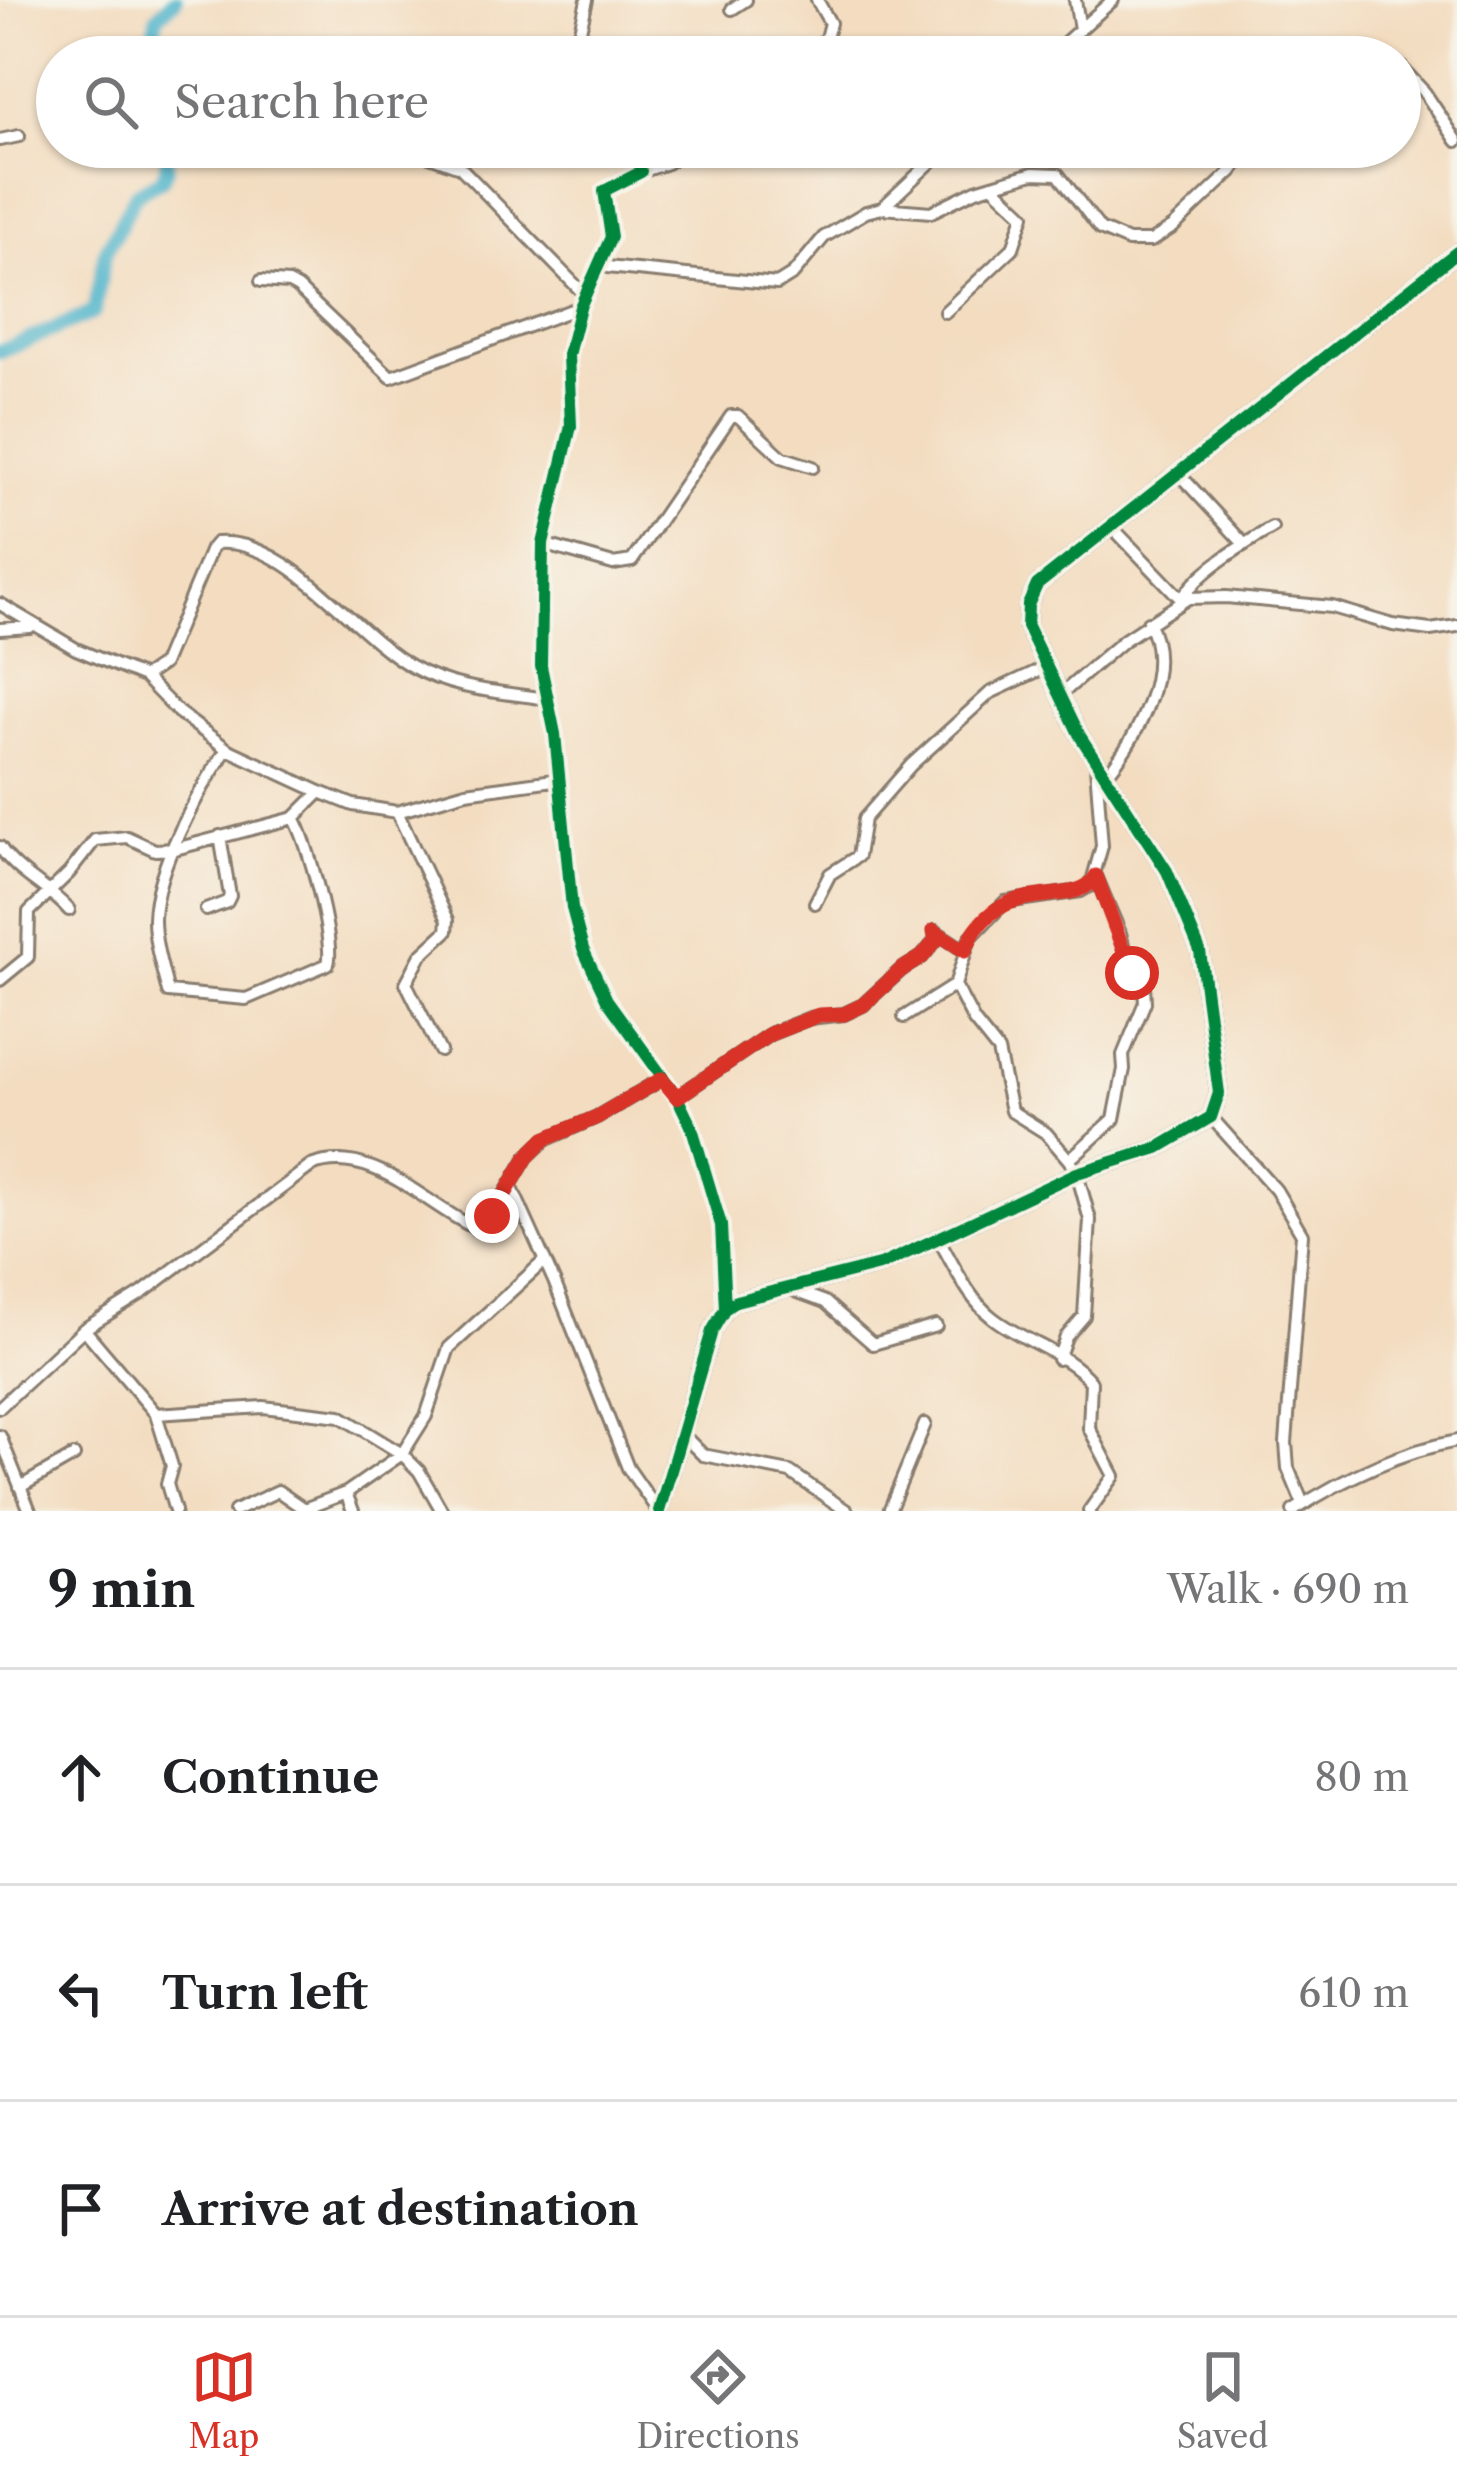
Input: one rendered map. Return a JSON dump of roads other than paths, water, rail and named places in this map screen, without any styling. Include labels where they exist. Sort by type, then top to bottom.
[{"type":"street","points":[[579,36],[587,0]]},
{"type":"street","points":[[732,9],[746,0]]},
{"type":"street","points":[[817,0],[830,23],[827,36]]},
{"type":"street","points":[[1075,0],[1080,29]]},
{"type":"street","points":[[1072,36],[1113,0]]},
{"type":"street","points":[[1421,90],[1457,141]]},
{"type":"street","points":[[0,140],[19,136]]},
{"type":"street","points":[[461,168],[582,301]]},
{"type":"street","points":[[640,168],[641,172]]},
{"type":"street","points":[[653,168],[604,191],[611,231],[582,301],[568,355],[570,433],[543,544],[541,666],[560,779],[567,874],[584,949],[607,1000],[677,1097],[692,1128],[721,1225],[725,1309]]},
{"type":"street","points":[[882,208],[925,168]]},
{"type":"street","points":[[597,266],[777,284],[794,274],[824,237],[866,212],[882,208],[931,212],[1033,172],[1054,172],[1063,178],[1100,229],[1129,241],[1151,241],[1173,227],[1234,168]]},
{"type":"street","points":[[945,312],[1013,248],[1024,224],[1019,207],[992,185]]},
{"type":"street","points":[[658,1511],[712,1331],[736,1300],[883,1264],[1072,1167],[1159,1148],[1211,1117],[1219,1093],[1200,951],[1167,871],[1059,696],[1027,626],[1028,605],[1037,585],[1457,252]]},
{"type":"street","points":[[261,281],[298,288],[391,377],[582,301]]},
{"type":"street","points":[[543,544],[613,564],[632,561],[731,416],[738,416],[782,457],[813,466]]},
{"type":"street","points":[[1179,474],[1244,544]]},
{"type":"street","points":[[1110,525],[1182,599]]},
{"type":"street","points":[[1182,599],[1188,588],[1272,528]]},
{"type":"street","points":[[144,677],[163,664],[211,549],[216,543],[229,542],[290,568],[412,667],[473,688],[547,699]]},
{"type":"street","points":[[1059,696],[1182,599],[1252,599],[1332,607],[1430,630],[1457,626]]},
{"type":"street","points":[[0,604],[76,650],[144,677],[178,712],[227,749],[353,805],[397,812],[482,789],[560,779]]},
{"type":"street","points":[[1106,776],[1126,748],[1157,672],[1156,637],[1148,622]]},
{"type":"street","points":[[0,629],[34,627]]},
{"type":"street","points":[[815,903],[830,874],[858,856],[864,819],[911,765],[991,693],[1046,667]]},
{"type":"street","points":[[227,749],[158,892],[154,915],[168,992],[246,999],[325,968],[331,960],[325,916],[294,818]]},
{"type":"street","points":[[1072,1167],[1114,1119],[1123,1055],[1145,1002],[1144,985],[1129,967],[1096,876],[1103,828],[1096,762]]},
{"type":"street","points":[[0,980],[28,957],[26,921],[35,903],[95,840],[127,837],[155,850],[175,849],[294,818],[320,792]]},
{"type":"street","points":[[397,812],[448,920],[447,931],[421,955],[406,983],[440,1052]]},
{"type":"street","points":[[206,910],[227,902],[230,896],[220,836]]},
{"type":"street","points":[[0,848],[9,861],[69,910]]},
{"type":"street","points":[[1058,1359],[1066,1337],[1083,1320],[1091,1229],[1072,1167],[1046,1133],[1012,1111],[998,1051],[974,1021],[956,985],[965,951],[978,928],[1005,902],[1081,891],[1096,876]]},
{"type":"street","points":[[677,1097],[770,1034],[863,1005],[922,957],[936,940],[934,931],[965,951]]},
{"type":"street","points":[[904,1017],[956,985]]},
{"type":"street","points":[[0,1407],[84,1329],[318,1163],[355,1162],[380,1172],[477,1229],[492,1216],[527,1157],[545,1139],[597,1117],[662,1079]]},
{"type":"street","points":[[1211,1117],[1276,1190],[1302,1234],[1286,1443],[1298,1508],[1396,1458],[1457,1441]]},
{"type":"street","points":[[511,1186],[628,1468],[658,1511]]},
{"type":"street","points":[[938,1238],[979,1306],[1091,1382],[1089,1429],[1114,1471],[1089,1511]]},
{"type":"street","points":[[235,1511],[278,1490],[299,1507],[310,1509],[346,1493],[402,1454],[426,1416],[449,1348],[542,1263]]},
{"type":"street","points":[[784,1287],[826,1302],[873,1344],[936,1326]]},
{"type":"street","points":[[84,1329],[156,1414],[172,1466],[167,1484],[175,1511]]},
{"type":"street","points":[[156,1414],[263,1407],[316,1411],[351,1420],[402,1454],[419,1471],[442,1511]]},
{"type":"street","points":[[890,1511],[926,1424]]},
{"type":"street","points":[[681,1433],[703,1455],[774,1466],[811,1483],[826,1506],[847,1511]]},
{"type":"street","points":[[0,1436],[30,1511]]},
{"type":"street","points":[[20,1487],[74,1456]]},
{"type":"street","points":[[346,1493],[353,1511]]},
{"type":"waterway","points":[[153,36],[157,17],[175,0]]},
{"type":"waterway","points":[[0,352],[94,312],[105,253],[136,194],[162,179],[167,168]]}]
